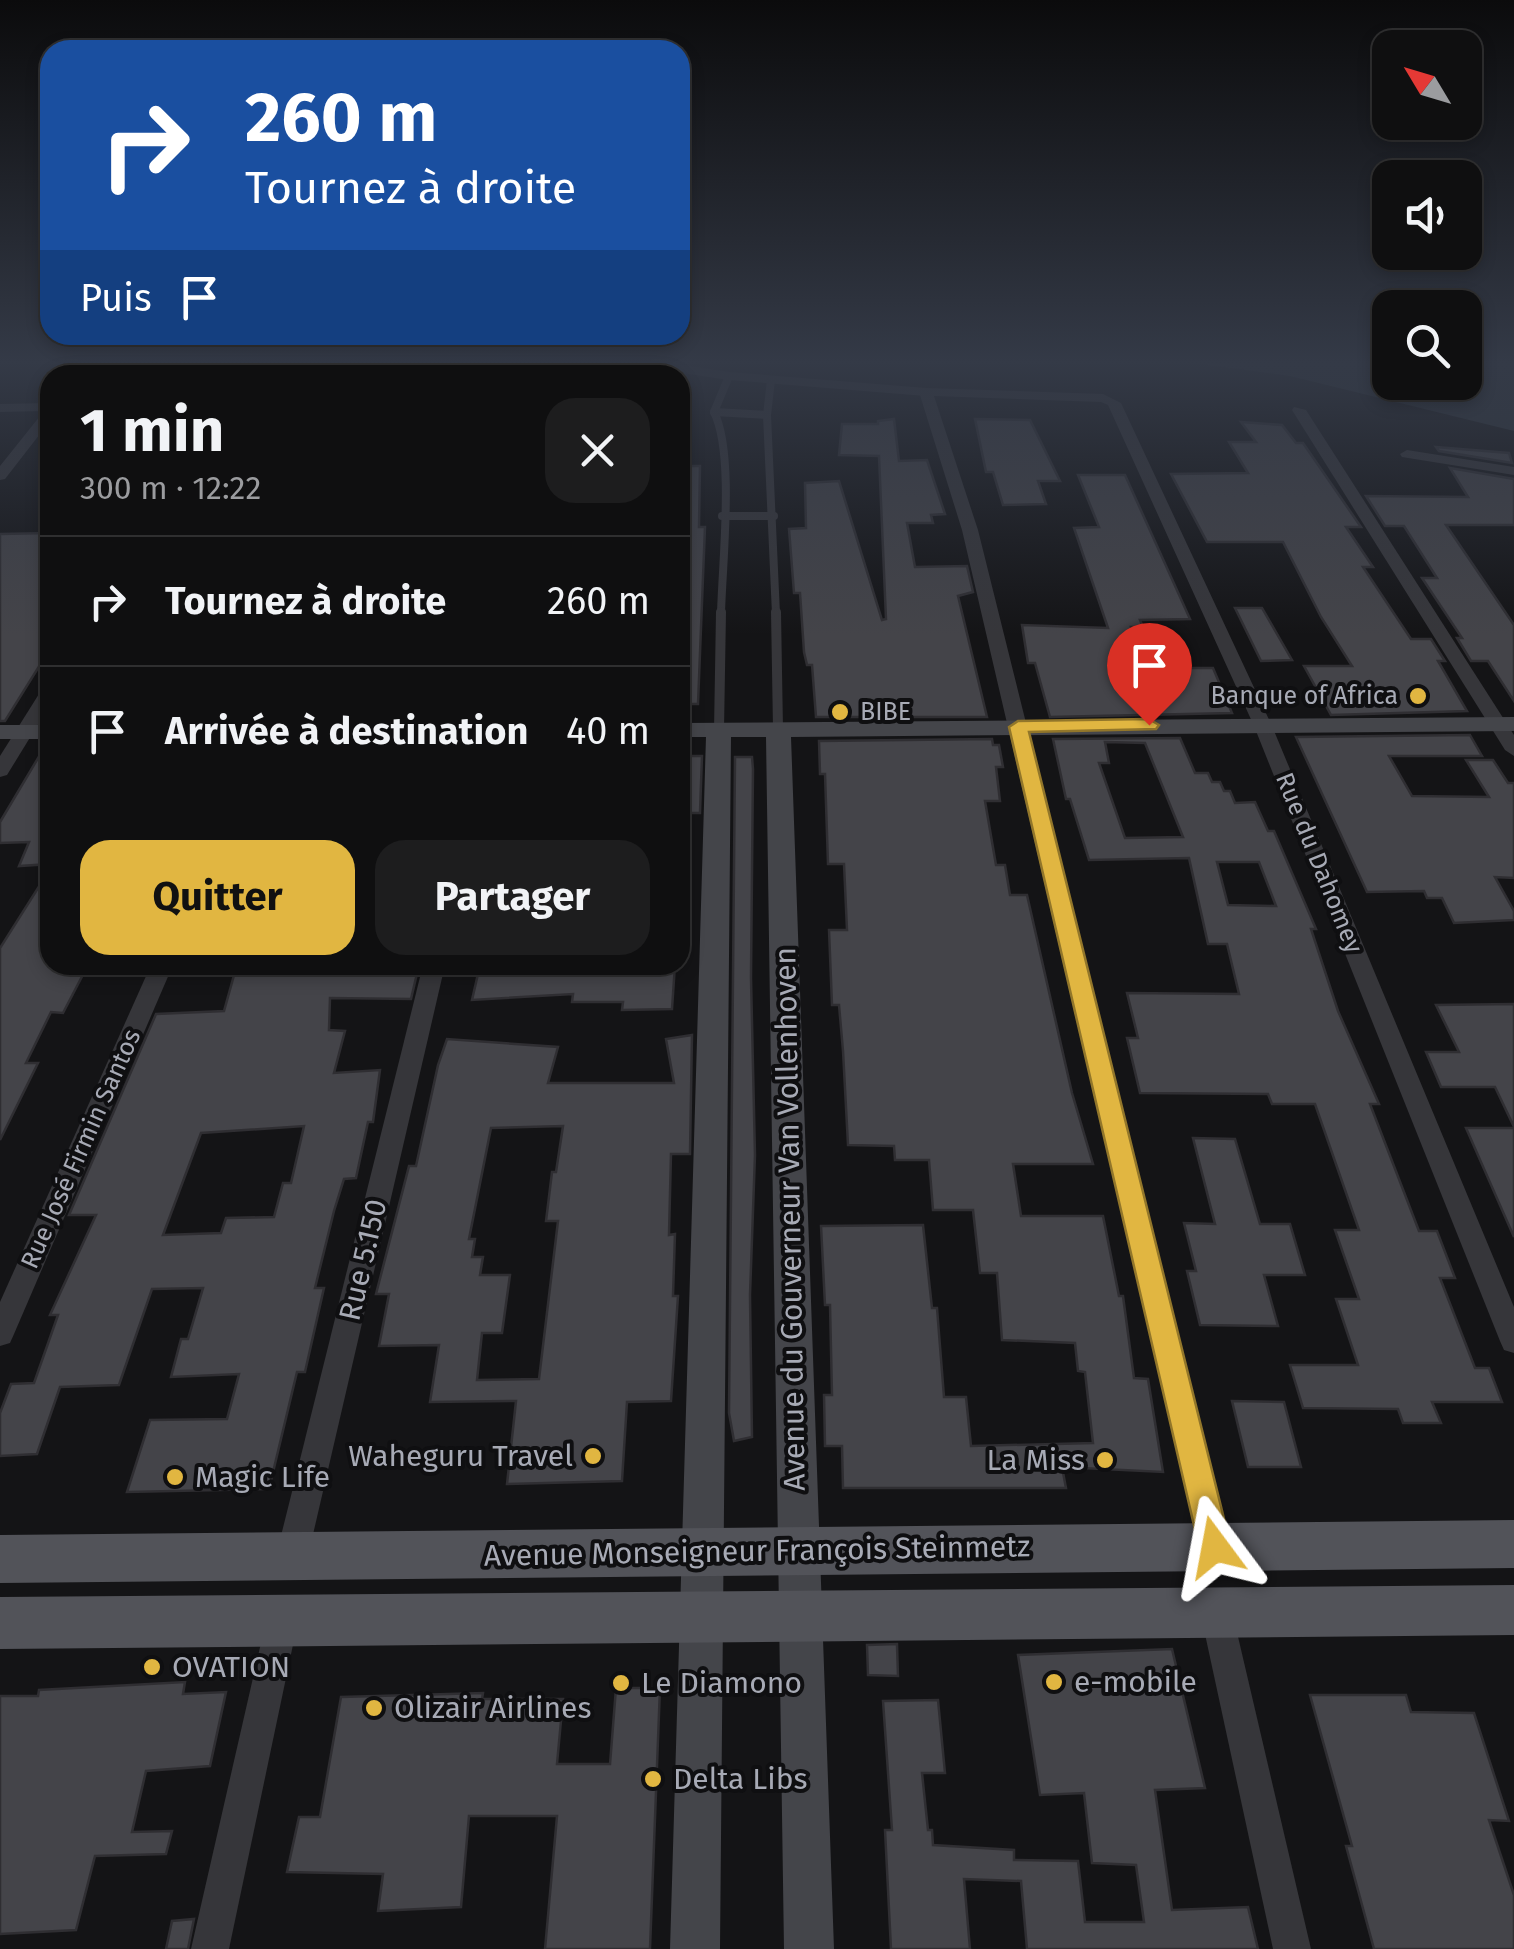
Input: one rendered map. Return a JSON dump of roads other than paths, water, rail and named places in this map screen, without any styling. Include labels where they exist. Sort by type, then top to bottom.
[{"type":"main road","points":[[690,730],[1506,724]]},
{"type":"main road","name":"Avenue du Gouverneur Van Vollenhoven","points":[[778,729],[809,1949]]},
{"type":"main road","points":[[696,1949],[719,730]]},
{"type":"main road","name":"Avenue Monseigneur François Steinmetz","points":[[0,1559],[1514,1544]]},
{"type":"main road","points":[[0,1624],[1514,1610]]},
{"type":"street","points":[[0,476],[17,454]]},
{"type":"street","points":[[946,454],[970,530],[1215,1547]]},
{"type":"street","name":"Rue du Dahomey","points":[[1138,454],[1263,726],[1514,1341]]},
{"type":"street","points":[[1329,454],[1506,724],[1514,750]]},
{"type":"street","points":[[1407,454],[1514,472]]},
{"type":"street","points":[[0,770],[40,707]]},
{"type":"street","name":"Rue José Firmin Santos","points":[[0,1334],[158,975]]},
{"type":"street","name":"Rue 5.150","points":[[292,1556],[432,975]]},
{"type":"street","points":[[1216,1611],[1292,1949]]},
{"type":"street","points":[[210,1949],[282,1621]]},
{"type":"lane","points":[[719,730],[723,454]]},
{"type":"lane","points":[[770,454],[778,729]]},
{"type":"lane","points":[[722,516],[774,516]]},
{"type":"place","name":"Banque of Africa","points":[[1418,696]]},
{"type":"place","name":"BIBE","points":[[840,712]]},
{"type":"place","name":"Waheguru Travel","points":[[593,1456]]},
{"type":"place","name":"La Miss","points":[[1105,1460]]},
{"type":"place","name":"Magic Life","points":[[175,1477]]},
{"type":"place","name":"OVATION","points":[[152,1667]]},
{"type":"place","name":"e-mobile","points":[[1054,1682]]},
{"type":"place","name":"Le Diamono","points":[[621,1683]]},
{"type":"place","name":"Olizair Airlines","points":[[374,1708]]},
{"type":"place","name":"Delta Libs","points":[[653,1779]]}]
